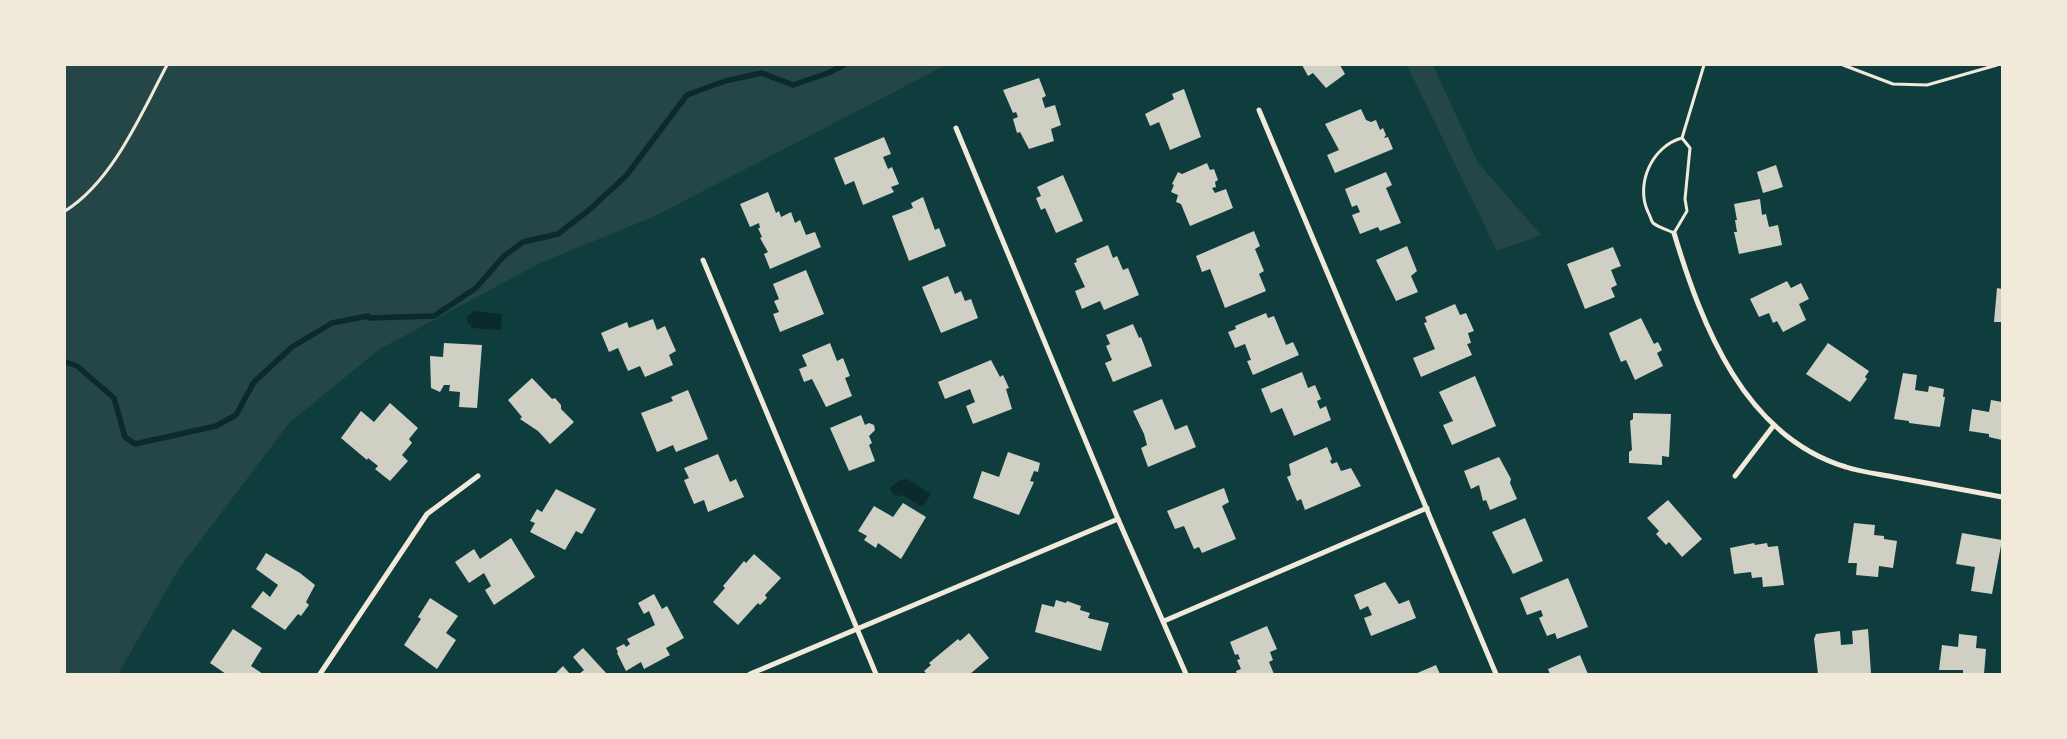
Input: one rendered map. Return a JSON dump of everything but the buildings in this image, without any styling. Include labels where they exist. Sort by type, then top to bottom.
[{"type":"street","points":[[1259,110],[1496,674]]},
{"type":"street","points":[[956,128],[1118,518],[1186,674]]},
{"type":"street","points":[[1674,233],[1689,282],[1725,362],[1746,395],[1774,425],[1806,449],[1845,467],[2002,497]]},
{"type":"street","points":[[702,260],[876,674]]},
{"type":"street","points":[[1735,476],[1774,425]]},
{"type":"street","points":[[320,674],[427,514],[478,476]]},
{"type":"street","points":[[1164,621],[1427,508]]},
{"type":"street","points":[[750,674],[1118,518]]},
{"type":"path","points":[[65,211],[76,204],[104,175],[142,112],[167,65]]},
{"type":"path","points":[[1682,138],[1704,65]]},
{"type":"path","points":[[1843,65],[1893,84],[1927,85],[1997,65]]},
{"type":"path","points":[[1682,138],[1690,148],[1685,198],[1687,211],[1674,233],[1653,222],[1645,205],[1642,188],[1652,159],[1669,142],[1682,138]]},
{"type":"shaded area","points":[[65,65],[946,65],[653,217],[542,262],[380,349],[290,422],[178,570],[118,674],[65,674]]},
{"type":"shaded area","points":[[1407,65],[1433,65],[1478,163],[1541,235],[1497,251]]},
{"type":"shaded area","points":[[472,311],[502,314],[501,330],[471,328],[471,324],[467,323],[468,315],[471,315]]},
{"type":"shaded area","points":[[907,479],[931,494],[922,507],[905,496],[893,495],[890,488],[900,480]]},
{"type":"waterway","points":[[65,362],[77,366],[114,398],[125,437],[135,444],[216,426],[236,415],[254,382],[292,347],[332,323],[368,316],[369,318],[434,316],[476,288],[504,256],[523,242],[558,234],[589,210],[626,176],[687,95],[725,81],[762,73],[793,85],[828,73],[844,65]]}]
